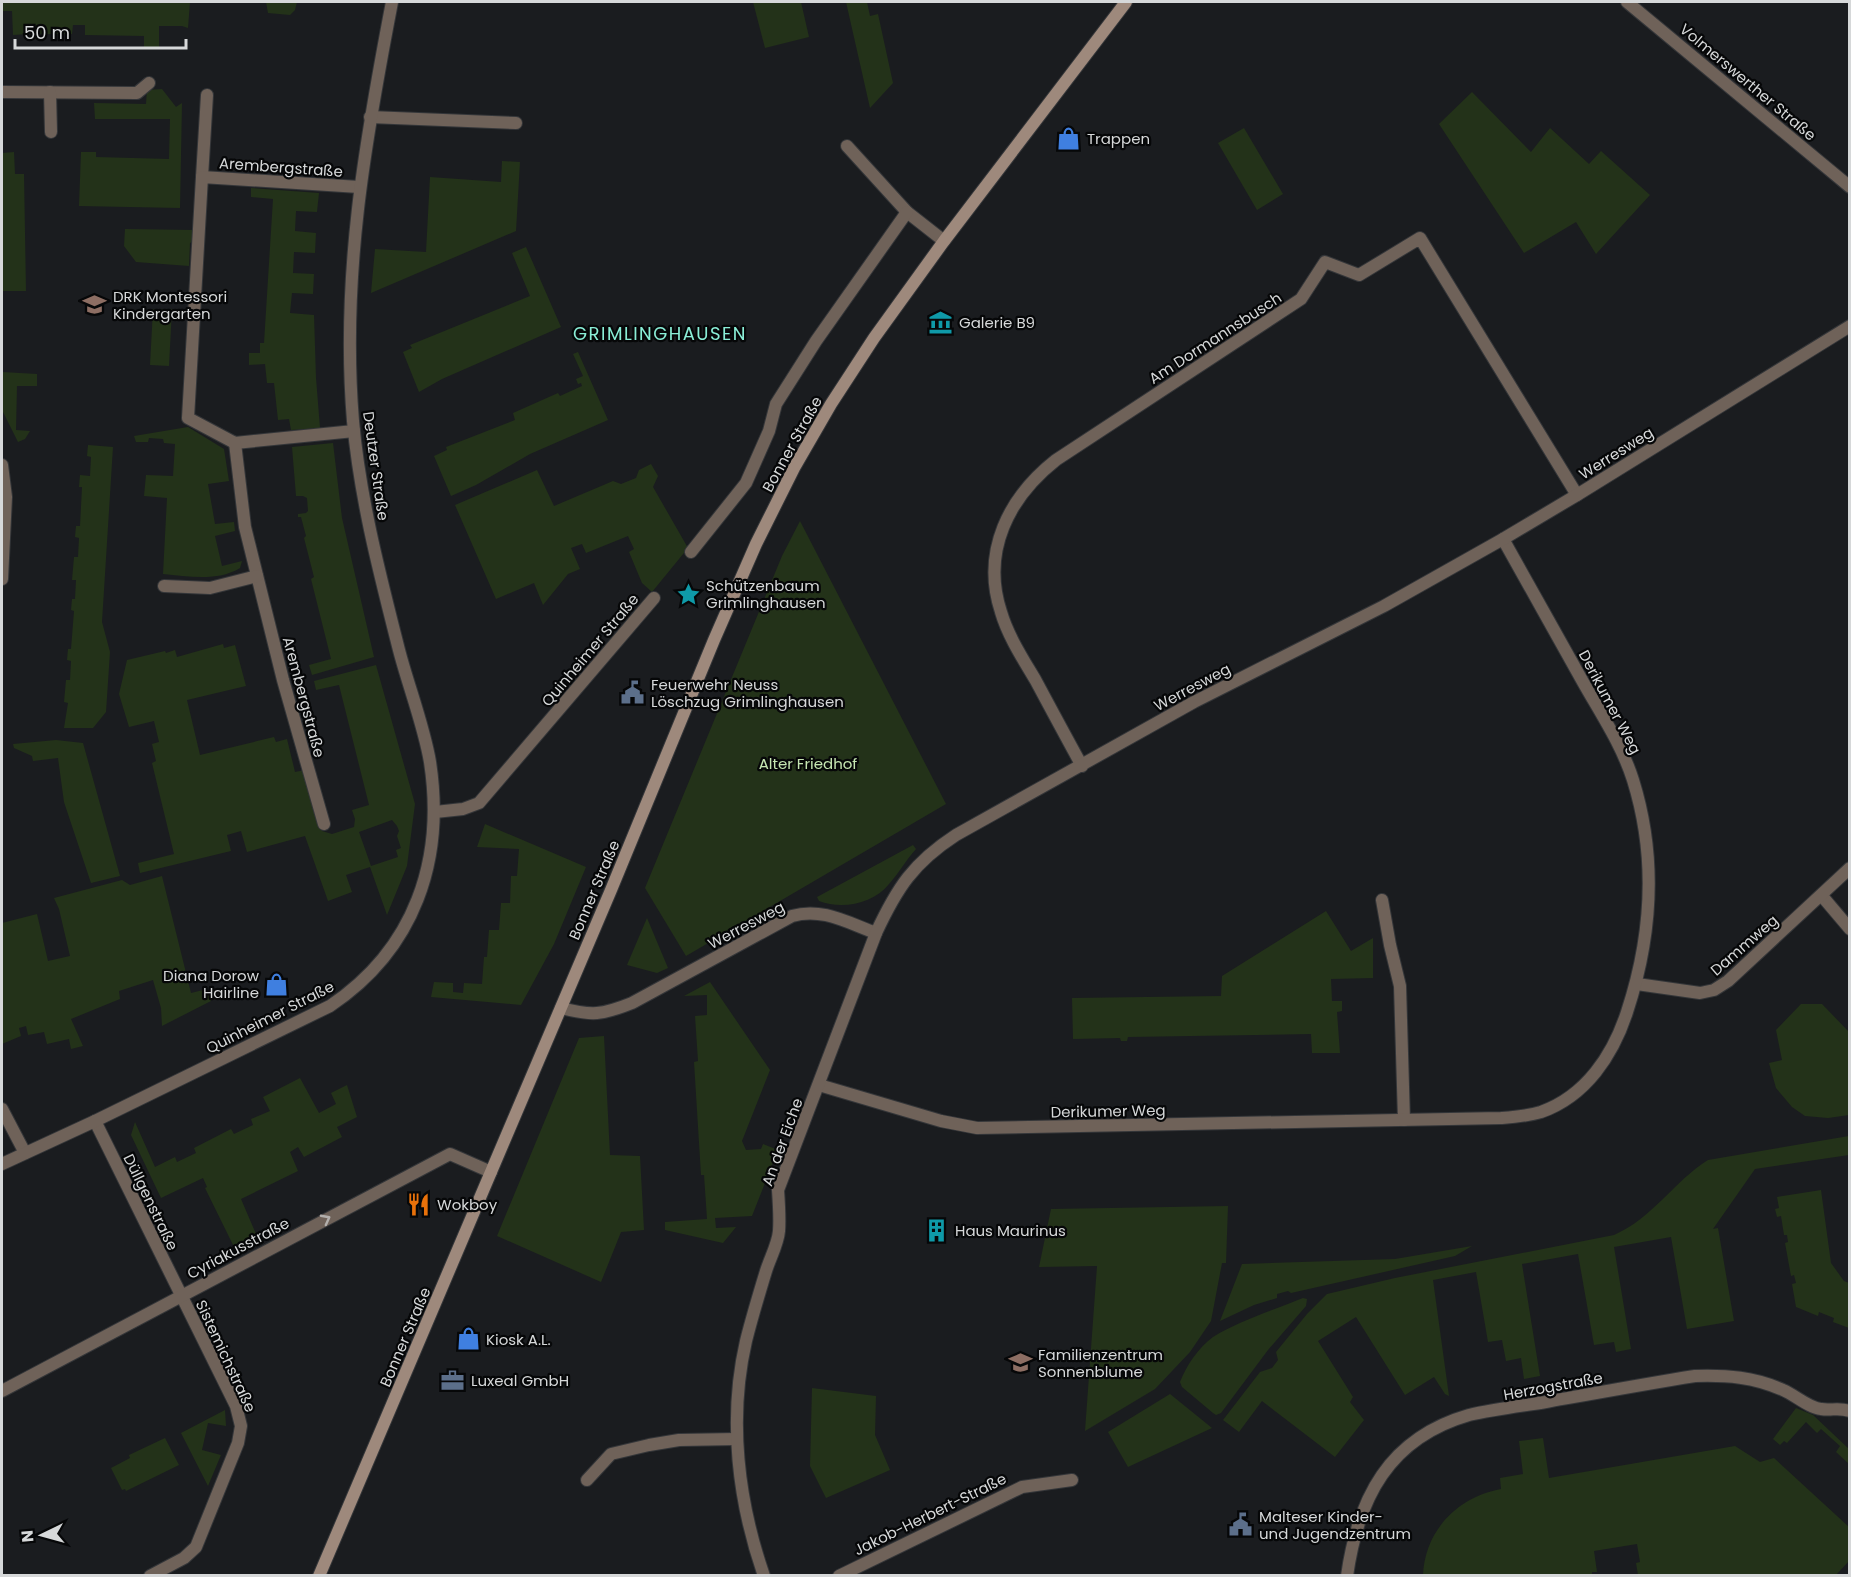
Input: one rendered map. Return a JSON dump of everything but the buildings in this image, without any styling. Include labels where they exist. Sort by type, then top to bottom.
[{"type":"main road","name":"Bonner Straße","points":[[319,1575],[561,1008],[714,640],[756,544],[789,477],[831,404],[874,338],[944,241],[1126,2]]},
{"type":"street","name":"Deutzer Straße","points":[[392,2],[359,187],[350,302],[350,366],[354,431],[362,487],[375,554],[429,760],[435,812]]},
{"type":"street","name":"Volmerswerther Straße","points":[[1627,2],[1850,187]]},
{"type":"street","points":[[2,92],[136,93],[149,83]]},
{"type":"street","points":[[50,92],[51,132]]},
{"type":"street","name":"Arembergstraße","points":[[207,95],[188,418],[235,443],[245,527],[324,824]]},
{"type":"street","points":[[370,117],[516,123]]},
{"type":"street","points":[[847,146],[907,212],[944,241]]},
{"type":"street","name":"Arembergstraße","points":[[202,177],[359,187]]},
{"type":"street","name":"Bonner Straße","points":[[691,552],[746,483],[769,431],[776,404],[816,341],[907,212]]},
{"type":"street","name":"Am Dormannsbusch","points":[[1082,766],[1010,634],[1000,611],[995,570],[1002,528],[1010,511],[1037,474],[1056,460],[1301,299],[1325,262],[1359,275],[1420,238],[1577,495]]},
{"type":"street","name":"Werresweg","points":[[561,1008],[584,1014],[600,1014],[624,1006],[792,916],[804,912],[820,912],[876,933],[889,904],[904,880],[920,861],[956,835],[1194,702],[1384,606],[1503,539],[1850,326]]},
{"type":"street","points":[[235,443],[354,431]]},
{"type":"street","points":[[2,465],[6,496],[2,579]]},
{"type":"street","name":"Derikumer Weg","points":[[819,1085],[977,1128],[1501,1118],[1532,1114],[1553,1107],[1587,1083],[1605,1062],[1621,1032],[1637,984],[1648,918],[1649,875],[1646,836],[1632,778],[1616,740],[1503,539]]},
{"type":"street","points":[[164,586],[210,588],[257,576]]},
{"type":"street","name":"Quinheimer Straße","points":[[2,1164],[330,1006],[353,990],[380,964],[403,930],[421,894],[431,858],[435,812],[463,809],[478,803],[654,598]]},
{"type":"street","name":"Dammweg","points":[[1637,984],[1700,993],[1714,990],[1728,981],[1850,868]]},
{"type":"street","points":[[1822,896],[1850,929]]},
{"type":"street","points":[[1382,900],[1400,986],[1404,1120]]},
{"type":"street","name":"An der Eiche","points":[[764,1575],[747,1519],[737,1438],[739,1396],[746,1343],[779,1233],[778,1190],[876,933]]},
{"type":"street","points":[[2,1109],[25,1153]]},
{"type":"street","name":"Düllgenstraße","points":[[95,1121],[181,1295]]},
{"type":"street","name":"Cyriakusstraße","points":[[2,1391],[450,1154],[491,1172]]},
{"type":"street","name":"Sistemichstraße","points":[[150,1575],[184,1558],[196,1547],[238,1443],[241,1426],[236,1406],[181,1295]]},
{"type":"street","name":"Herzogstraße","points":[[1347,1575],[1359,1519],[1384,1470],[1414,1441],[1433,1430],[1469,1416],[1695,1376],[1728,1375],[1758,1381],[1783,1390],[1821,1409],[1838,1407],[1850,1411]]},
{"type":"street","points":[[587,1480],[611,1454],[649,1444],[679,1440],[737,1438]]},
{"type":"street","name":"Jakob-Herbert-Straße","points":[[839,1575],[1022,1487],[1072,1480]]},
{"type":"green space","points":[[2,2],[190,2],[188,28],[159,26],[159,47],[144,47],[144,36],[85,35],[85,25],[73,25],[72,34],[36,34],[35,30],[29,30],[29,34],[13,35],[12,11],[2,11]]},
{"type":"green space","points":[[266,2],[297,2],[295,10],[290,15],[268,13]]},
{"type":"green space","points":[[753,2],[801,2],[809,37],[765,48]]},
{"type":"green space","points":[[846,2],[867,2],[870,16],[878,14],[893,83],[870,108]]},
{"type":"green space","points":[[162,89],[176,107],[182,103],[180,208],[79,206],[81,152],[96,152],[96,157],[169,159],[170,119],[95,119],[94,103],[146,104],[147,90]]},
{"type":"green space","points":[[1472,92],[1531,152],[1550,128],[1589,164],[1601,151],[1650,195],[1596,254],[1576,222],[1524,253],[1439,124]]},
{"type":"green space","points":[[1244,128],[1283,194],[1257,210],[1218,143]]},
{"type":"green space","points":[[14,152],[15,174],[24,174],[26,291],[2,291],[2,153]]},
{"type":"green space","points":[[502,161],[520,162],[516,231],[371,293],[375,249],[426,252],[430,177],[501,182]]},
{"type":"green space","points":[[251,188],[319,193],[317,212],[296,211],[295,231],[316,233],[315,253],[294,252],[293,273],[314,274],[313,294],[292,293],[290,313],[314,315],[320,428],[291,430],[289,419],[278,420],[274,383],[267,383],[265,364],[249,365],[249,353],[260,353],[260,343],[264,343],[273,199],[251,197]]},
{"type":"green space","points":[[125,229],[195,230],[195,240],[190,243],[189,266],[136,262],[124,246]]},
{"type":"green space","points":[[526,247],[561,327],[442,379],[419,392],[403,352],[412,348],[410,345],[530,296],[512,253]]},
{"type":"green space","points":[[153,309],[172,309],[169,366],[150,365]]},
{"type":"green space","points":[[578,352],[608,420],[530,454],[476,485],[451,496],[434,456],[447,450],[446,447],[515,420],[513,413],[558,393],[560,396],[582,386],[576,379],[583,376],[573,354]]},
{"type":"green space","points":[[2,372],[37,374],[37,386],[17,386],[16,430],[30,431],[25,439],[18,442],[2,410]]},
{"type":"green space","points":[[188,427],[224,449],[229,481],[208,484],[215,524],[234,522],[235,531],[215,536],[222,566],[242,561],[240,568],[212,577],[163,574],[167,498],[144,496],[146,475],[173,476],[175,444],[164,443],[163,439],[149,438],[148,442],[136,442],[134,436]]},
{"type":"green space","points":[[333,443],[342,518],[374,657],[312,675],[309,665],[331,659],[311,579],[314,577],[304,538],[306,536],[301,517],[298,517],[298,514],[308,511],[307,498],[296,496],[292,447]]},
{"type":"green space","points":[[88,445],[113,447],[102,622],[110,652],[106,712],[93,728],[64,728],[68,703],[64,702],[66,680],[70,680],[71,661],[67,660],[68,649],[71,649],[74,611],[71,610],[72,599],[75,599],[76,580],[72,580],[74,557],[78,557],[79,538],[75,537],[76,526],[80,526],[82,487],[79,487],[80,475],[90,476],[91,457],[87,456]]},
{"type":"green space","points":[[651,464],[658,476],[653,487],[688,548],[652,592],[642,583],[629,552],[634,549],[628,536],[586,553],[582,544],[571,548],[580,569],[568,574],[543,605],[534,583],[496,599],[455,505],[537,470],[554,506],[613,481],[621,484],[636,478],[639,470]]},
{"type":"green space","name":"Alter Friedhof","points":[[800,521],[946,804],[686,956],[645,888],[782,556]]},
{"type":"green space","points":[[223,644],[224,648],[235,645],[246,686],[187,700],[200,755],[274,737],[276,742],[287,739],[295,772],[305,770],[322,831],[332,834],[354,827],[355,819],[352,810],[369,805],[339,685],[316,690],[314,681],[376,665],[415,804],[407,866],[387,915],[370,867],[346,875],[352,892],[328,901],[305,836],[247,852],[241,831],[227,835],[231,851],[140,873],[138,863],[174,854],[152,763],[156,761],[152,744],[159,742],[154,721],[129,727],[119,694],[127,660],[175,650],[177,657]],"holes":[[[392,820],[397,826],[401,848],[396,850],[398,857],[371,866],[359,832]]]},
{"type":"green space","points":[[56,740],[83,743],[120,876],[91,883],[64,802],[58,758],[33,761],[32,756],[14,748],[13,744]]},
{"type":"green space","points":[[485,824],[586,867],[554,944],[521,1005],[431,997],[434,982],[453,983],[453,992],[463,993],[464,983],[482,984],[489,930],[499,930],[501,903],[510,903],[511,876],[517,876],[519,849],[477,847]]},
{"type":"green space","points":[[913,845],[916,849],[889,884],[875,896],[866,901],[847,905],[819,901],[817,897]]},
{"type":"green space","points":[[162,876],[191,993],[207,989],[211,1001],[162,1026],[161,1008],[153,980],[119,991],[120,999],[71,1019],[83,1046],[71,1049],[69,1039],[47,1044],[44,1032],[28,1035],[26,1026],[19,1028],[21,1036],[2,1044],[2,923],[37,914],[48,961],[70,956],[59,909],[54,898],[122,880],[130,885]]},
{"type":"green space","points":[[1326,911],[1351,951],[1373,938],[1373,978],[1331,979],[1332,1001],[1342,1001],[1342,1011],[1337,1012],[1340,1053],[1312,1053],[1311,1034],[1128,1037],[1127,1041],[1121,1041],[1120,1038],[1073,1039],[1072,998],[1221,996],[1222,976]]},
{"type":"green space","points":[[647,918],[668,968],[657,973],[627,965]]},
{"type":"green space","points":[[710,982],[770,1070],[742,1141],[746,1150],[761,1149],[763,1144],[778,1150],[752,1216],[715,1218],[716,1228],[736,1227],[723,1243],[665,1230],[665,1222],[707,1219],[704,1175],[701,1175],[694,1062],[698,1061],[695,1016],[707,1015],[707,995],[684,996]]},
{"type":"green space","points":[[1801,1004],[1822,1004],[1849,1032],[1849,1115],[1828,1118],[1805,1116],[1792,1107],[1776,1088],[1769,1063],[1782,1060],[1776,1030]]},
{"type":"green space","points":[[604,1036],[610,1155],[640,1156],[644,1230],[621,1232],[601,1282],[497,1236],[579,1038]]},
{"type":"green space","points":[[300,1078],[319,1113],[336,1104],[331,1093],[347,1085],[357,1117],[337,1127],[342,1137],[304,1157],[298,1147],[290,1152],[298,1171],[241,1199],[259,1241],[236,1251],[205,1188],[207,1187],[203,1178],[161,1198],[131,1135],[135,1122],[155,1167],[175,1157],[177,1162],[196,1153],[194,1148],[231,1129],[234,1134],[253,1125],[251,1119],[270,1111],[263,1097]]},
{"type":"green space","points":[[1849,1136],[1849,1155],[1755,1169],[1713,1229],[1718,1228],[1734,1321],[1687,1329],[1671,1237],[1614,1247],[1631,1349],[1616,1352],[1614,1342],[1594,1345],[1578,1254],[1522,1264],[1540,1376],[1524,1379],[1521,1358],[1506,1361],[1502,1340],[1488,1342],[1476,1272],[1433,1280],[1449,1396],[1445,1394],[1434,1377],[1405,1395],[1356,1317],[1318,1341],[1353,1397],[1350,1402],[1364,1420],[1335,1457],[1262,1401],[1239,1432],[1223,1420],[1260,1372],[1272,1368],[1278,1360],[1276,1352],[1307,1314],[1327,1294],[1395,1278],[1614,1235],[1628,1228],[1652,1210],[1684,1179],[1708,1160]]},
{"type":"green space","points":[[1821,1190],[1831,1263],[1844,1281],[1849,1283],[1849,1328],[1833,1322],[1834,1318],[1819,1312],[1818,1316],[1796,1307],[1792,1284],[1796,1283],[1794,1275],[1791,1276],[1785,1243],[1788,1242],[1787,1235],[1784,1235],[1781,1216],[1777,1217],[1775,1209],[1779,1208],[1777,1197]]},
{"type":"green space","points":[[1228,1206],[1226,1263],[1222,1263],[1211,1321],[1190,1352],[1155,1389],[1085,1431],[1097,1266],[1039,1267],[1051,1209]]},
{"type":"green space","points":[[1472,1246],[1455,1256],[1291,1293],[1288,1291],[1277,1294],[1277,1298],[1254,1305],[1220,1321],[1242,1264],[1395,1259]]},
{"type":"green space","points":[[1303,1298],[1307,1299],[1306,1306],[1268,1350],[1221,1413],[1216,1415],[1182,1387],[1180,1382],[1189,1363],[1213,1337],[1245,1321]]},
{"type":"green space","points":[[812,1388],[876,1396],[875,1435],[890,1470],[826,1498],[810,1466]]},
{"type":"green space","points":[[1170,1394],[1212,1428],[1128,1467],[1108,1432]]},
{"type":"green space","points":[[1796,1408],[1813,1415],[1849,1449],[1849,1464],[1836,1452],[1840,1446],[1821,1429],[1817,1433],[1806,1422],[1787,1443],[1784,1441],[1780,1445],[1773,1439]]},
{"type":"green space","points":[[225,1410],[226,1426],[208,1423],[202,1450],[221,1455],[208,1486],[181,1433]]},
{"type":"green space","points":[[165,1438],[179,1465],[126,1491],[122,1490],[111,1468],[130,1458],[129,1455]]},
{"type":"green space","points":[[1543,1438],[1549,1478],[1735,1446],[1760,1462],[1774,1458],[1849,1527],[1849,1561],[1836,1575],[1638,1575],[1636,1563],[1640,1562],[1637,1544],[1594,1551],[1597,1572],[1592,1572],[1592,1575],[1423,1575],[1430,1544],[1437,1530],[1447,1518],[1471,1499],[1501,1489],[1500,1478],[1523,1474],[1519,1441]]},
{"type":"place","name":"Trappen","points":[[1069,138]]},
{"type":"place","name":"DRK Montessori Kindergarten","points":[[95,305]]},
{"type":"place","name":"Galerie B9","points":[[941,322]]},
{"type":"place","name":"Schützenbaum Grimlinghausen","points":[[688,594]]},
{"type":"place","name":"Feuerwehr Neuss Löschzug Grimlinghausen","points":[[633,693]]},
{"type":"place","name":"Diana Dorow Hairline","points":[[277,984]]},
{"type":"place","name":"Wokboy","points":[[419,1204]]},
{"type":"place","name":"Haus Maurinus","points":[[937,1230]]},
{"type":"place","name":"Kiosk A.L.","points":[[468,1339]]},
{"type":"place","name":"Familienzentrum Sonnenblume","points":[[1020,1363]]},
{"type":"place","name":"Luxeal GmbH","points":[[453,1380]]},
{"type":"place","name":"Malteser Kinder- und Jugendzentrum","points":[[1241,1525]]},
{"type":"district","name":"GRIMLINGHAUSEN","points":[[660,333]]}]
